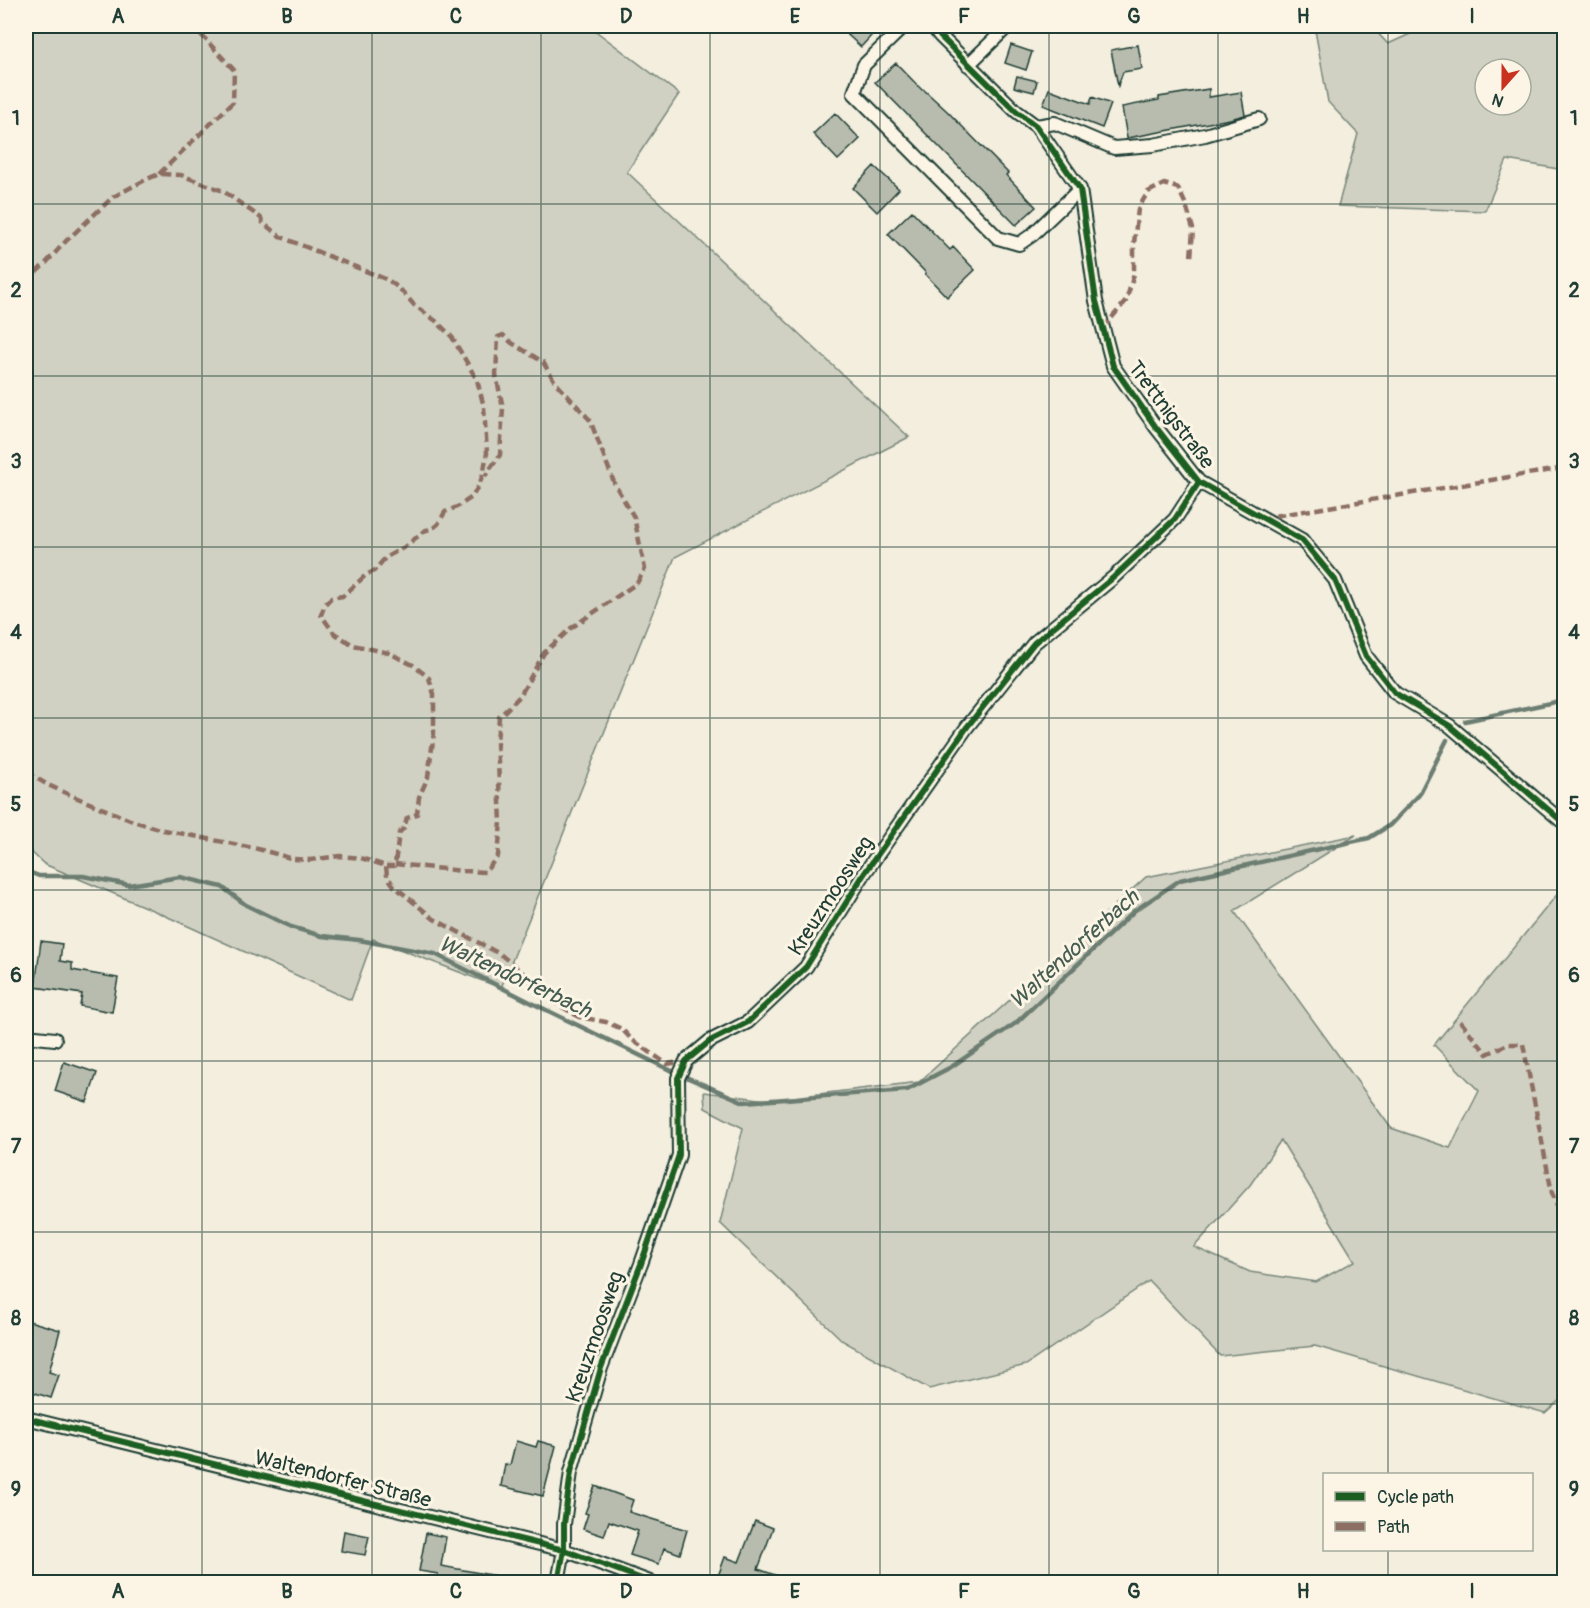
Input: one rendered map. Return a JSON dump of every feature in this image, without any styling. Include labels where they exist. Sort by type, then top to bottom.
[{"type":"street","points":[[904,26],[864,64],[854,93],[998,238],[1019,244],[1032,235],[1080,189]]},
{"type":"street","name":"Trettnigstraße","points":[[932,26],[968,65],[1016,111],[1036,126],[1080,189],[1096,301],[1113,366],[1155,426],[1199,482],[1302,540],[1335,580],[1366,656],[1395,693],[1450,726],[1564,823]]},
{"type":"street","points":[[968,65],[1008,26]]},
{"type":"street","points":[[1036,126],[1055,123],[1114,148],[1153,145],[1205,135],[1258,119]]},
{"type":"street","name":"Kreuzmoosweg","points":[[558,1582],[564,1550],[564,1524],[572,1472],[601,1368],[679,1155],[678,1078],[686,1061],[710,1041],[748,1022],[806,967],[864,874],[960,737],[1034,644],[1114,577],[1174,519],[1199,482]]},
{"type":"street","points":[[26,1036],[55,1039]]},
{"type":"street","name":"Waltendorfer Straße","points":[[26,1418],[564,1550],[650,1582]]},
{"type":"shaded area","points":[[26,26],[589,26],[679,94],[627,172],[909,437],[675,557],[501,988],[373,939],[351,1000],[157,912],[44,864],[26,847]]},
{"type":"shaded area","points":[[1321,26],[1371,26],[1388,44],[1428,26],[1564,26],[1564,170],[1507,160],[1485,211],[1338,206],[1358,134],[1328,102],[1315,30]]},
{"type":"shaded area","points":[[1356,835],[1234,911],[1391,1128],[1450,1148],[1479,1091],[1434,1045],[1564,886],[1564,1396],[1545,1413],[1315,1346],[1220,1356],[1149,1281],[1026,1365],[929,1389],[843,1341],[720,1223],[743,1128],[705,1108],[704,1092],[768,1100],[919,1082],[1146,877]],"holes":[[[1281,1140],[1355,1261],[1316,1282],[1250,1272],[1194,1247],[1250,1185]]]},
{"type":"building","points":[[838,26],[880,26],[861,47]]},
{"type":"building","points":[[1011,45],[1032,52],[1026,70],[1005,63]]},
{"type":"building","points":[[1138,45],[1142,69],[1123,72],[1118,86],[1111,50]]},
{"type":"building","points":[[896,63],[1008,173],[1006,175],[1036,207],[1016,225],[875,82]]},
{"type":"building","points":[[1017,76],[1037,81],[1034,92],[1014,87]]},
{"type":"building","points":[[1049,89],[1090,104],[1092,97],[1111,104],[1102,128],[1043,105]]},
{"type":"building","points":[[1209,89],[1209,97],[1241,92],[1245,115],[1127,138],[1122,107],[1159,100],[1159,97]]},
{"type":"building","points":[[835,113],[860,139],[838,160],[813,134]]},
{"type":"building","points":[[874,166],[899,189],[877,212],[853,188]]},
{"type":"building","points":[[912,211],[950,250],[953,247],[975,270],[947,297],[888,234]]},
{"type":"building","points":[[41,941],[62,944],[60,961],[72,963],[72,970],[118,978],[112,1012],[80,1006],[82,994],[35,987]]},
{"type":"building","points":[[64,1062],[97,1073],[87,1102],[55,1091]]},
{"type":"building","points":[[29,1321],[60,1330],[49,1372],[59,1375],[51,1398],[26,1390],[26,1336]]},
{"type":"building","points":[[516,1441],[536,1447],[538,1441],[556,1446],[543,1496],[501,1486],[505,1464],[510,1465]]},
{"type":"building","points":[[595,1486],[633,1500],[629,1512],[687,1530],[680,1554],[664,1548],[659,1564],[630,1555],[638,1531],[609,1521],[604,1536],[583,1529],[588,1514],[585,1513]]},
{"type":"building","points":[[755,1521],[773,1528],[758,1569],[791,1582],[728,1582],[717,1579],[725,1557],[739,1562]]},
{"type":"building","points":[[344,1531],[369,1536],[365,1555],[341,1551]]},
{"type":"building","points":[[426,1533],[446,1537],[441,1566],[496,1576],[496,1582],[437,1581],[438,1574],[419,1571]]},
{"type":"waterway","name":"Waltendorferbach","points":[[1465,721],[1564,700]]},
{"type":"waterway","name":"Waltendorferbach","points":[[686,1077],[744,1102],[907,1090],[951,1067],[1016,1023],[1134,911],[1180,880],[1369,838],[1390,825],[1419,795],[1447,740]]},
{"type":"waterway","name":"Waltendorferbach","points":[[26,871],[39,876],[83,876],[129,885],[180,877],[222,887],[246,905],[291,927],[322,936],[359,940],[435,954],[674,1072]]},
{"type":"marked path","points":[[159,174],[233,102],[234,70],[193,26]]},
{"type":"marked path","points":[[26,282],[113,197],[159,174],[181,175],[223,191],[261,218],[263,223],[281,237],[388,280],[452,337],[477,380],[484,407],[487,453],[480,483],[472,497],[445,512],[432,529],[426,530],[403,548],[386,557],[374,571],[366,575],[343,596],[331,598],[325,604],[321,615],[334,633],[353,645],[389,653],[413,665],[429,678],[434,694],[434,733],[428,777],[419,797],[417,814],[407,818],[404,828],[399,833],[395,864],[386,866]]},
{"type":"marked path","points":[[1103,328],[1126,301],[1134,274],[1134,243],[1138,209],[1148,192],[1164,184],[1178,188],[1193,229],[1191,258]]},
{"type":"marked path","points":[[395,864],[485,872],[498,856],[501,822],[497,742],[499,717],[520,696],[544,653],[571,628],[637,583],[645,569],[634,517],[615,485],[590,420],[555,382],[543,362],[503,335],[498,337],[496,375],[503,408],[500,455],[485,476]]},
{"type":"marked path","points":[[1262,518],[1564,468]]},
{"type":"marked path","points":[[26,772],[68,794],[130,820],[159,829],[258,849],[294,859],[310,860],[340,856],[361,858],[386,866],[387,876],[394,886],[434,919],[500,954],[524,974],[538,990],[559,1005],[579,1017],[606,1022],[622,1029],[631,1039],[667,1064],[686,1061]]},
{"type":"marked path","points":[[1460,1021],[1487,1054],[1508,1044],[1523,1044],[1552,1193],[1564,1222]]},
{"type":"cycle path","points":[[932,26],[1016,111],[1036,126],[1080,189],[1096,301],[1113,366],[1155,426],[1199,482],[1302,540],[1335,580],[1366,656],[1395,693],[1450,726],[1564,823]]},
{"type":"cycle path","points":[[558,1582],[564,1550],[564,1524],[571,1472],[601,1368],[679,1155],[678,1078],[686,1061],[710,1041],[748,1022],[806,967],[864,874],[967,727],[1034,643],[1114,577],[1175,519],[1199,482]]},
{"type":"cycle path","points":[[26,1418],[564,1550],[650,1582]]}]
